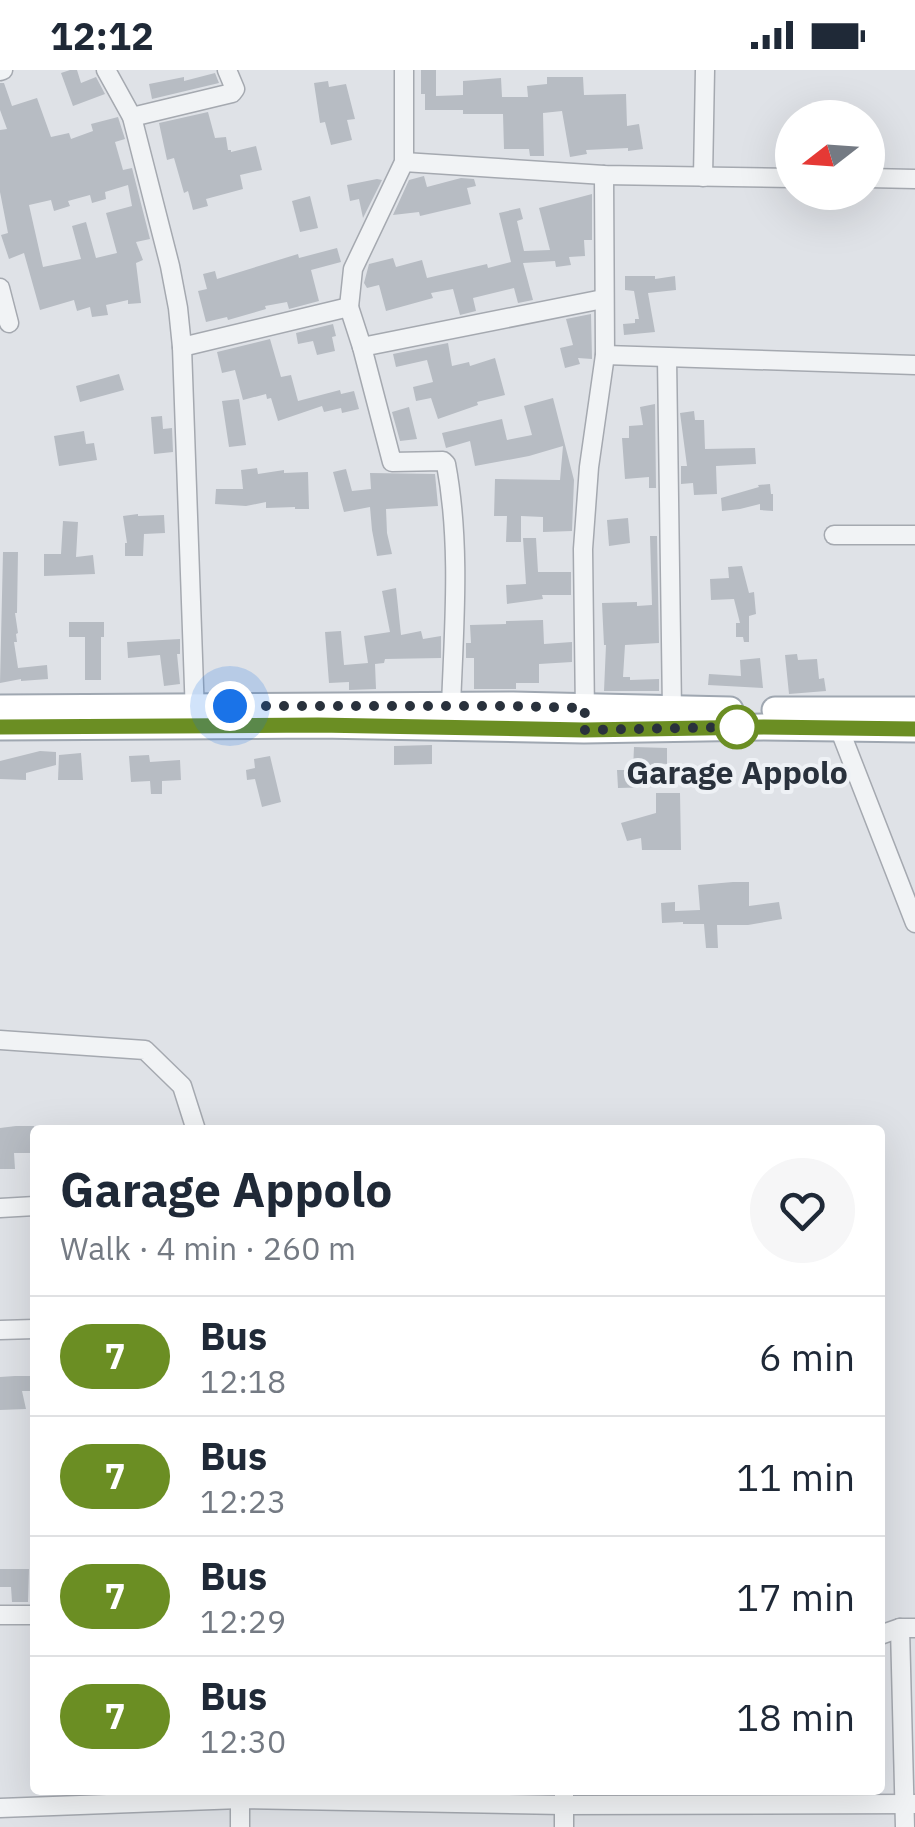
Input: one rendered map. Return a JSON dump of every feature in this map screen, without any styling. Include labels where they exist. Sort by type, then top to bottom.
[{"type":"main road","points":[[0,727],[450,706],[584,719],[672,710],[838,719],[915,729]]},
{"type":"main road","points":[[0,708],[318,725],[838,719],[915,710]]},
{"type":"street","points":[[106,70],[132,118],[178,308],[195,716]]},
{"type":"street","points":[[132,118],[232,92],[235,89],[227,70]]},
{"type":"street","points":[[404,70],[404,162],[353,269],[349,307],[392,462],[446,464],[455,546],[450,706]]},
{"type":"street","points":[[703,177],[705,70]]},
{"type":"street","points":[[404,162],[604,176],[775,178]]},
{"type":"street","points":[[584,719],[583,549],[605,355],[604,176]]},
{"type":"street","points":[[885,178],[915,179]]},
{"type":"street","points":[[0,288],[9,323]]},
{"type":"street","points":[[362,346],[603,299]]},
{"type":"street","points":[[182,347],[349,307]]},
{"type":"street","points":[[605,355],[915,365]]},
{"type":"street","points":[[667,358],[672,710]]},
{"type":"street","points":[[834,535],[915,535]]},
{"type":"street","points":[[838,719],[913,914]]},
{"type":"street","points":[[0,1040],[145,1050],[182,1086],[194,1125]]},
{"type":"street","points":[[0,1208],[30,1206]]},
{"type":"street","points":[[0,1330],[30,1329]]},
{"type":"street","points":[[0,1615],[30,1615]]},
{"type":"street","points":[[905,1827],[910,1804],[908,1628]]},
{"type":"street","points":[[0,1808],[223,1795]]},
{"type":"street","points":[[240,1795],[240,1827]]},
{"type":"street","points":[[321,1795],[910,1804]]},
{"type":"street","points":[[563,1798],[564,1827]]},
{"type":"building","points":[[77,70],[81,83],[96,77],[105,94],[73,106],[61,73]]},
{"type":"building","points":[[421,70],[436,70],[436,96],[463,95],[463,81],[501,78],[502,97],[528,97],[527,86],[547,84],[547,77],[583,77],[584,95],[626,94],[627,126],[639,124],[643,149],[586,150],[587,154],[570,157],[562,111],[543,113],[544,156],[530,156],[529,149],[504,149],[503,114],[425,110]]},
{"type":"building","points":[[215,73],[219,83],[152,99],[149,84]]},
{"type":"building","points":[[328,81],[329,87],[346,84],[355,119],[347,120],[352,140],[331,145],[325,122],[320,123],[314,83]]},
{"type":"building","points":[[0,83],[4,83],[12,106],[37,98],[51,137],[69,133],[71,139],[93,131],[91,124],[118,117],[125,139],[115,142],[123,170],[132,168],[150,239],[136,242],[143,260],[136,263],[141,303],[128,304],[128,300],[106,305],[108,315],[92,317],[90,307],[77,311],[74,300],[40,310],[24,253],[9,259],[1,235],[8,233],[0,192],[0,130],[7,129],[0,110]],"holes":[[[128,185],[132,206],[106,213],[117,253],[96,258],[86,222],[72,226],[81,259],[43,267],[29,205],[51,200],[54,211],[70,206],[68,201],[90,195],[92,203],[106,199],[105,192]]]},
{"type":"building","points":[[208,112],[215,138],[226,137],[231,152],[256,146],[262,170],[240,175],[243,189],[206,199],[208,206],[193,210],[174,158],[167,160],[159,123]]},
{"type":"building","points":[[424,176],[427,187],[461,178],[474,179],[476,186],[467,188],[471,204],[420,216],[419,212],[393,215],[409,180]]},
{"type":"building","points":[[382,180],[363,218],[359,199],[350,201],[347,185]]},
{"type":"building","points":[[592,194],[592,240],[584,240],[585,256],[569,257],[571,265],[556,267],[555,261],[523,263],[533,300],[518,303],[514,288],[473,298],[476,311],[460,315],[453,289],[431,293],[433,298],[386,311],[379,285],[367,288],[364,283],[369,264],[393,258],[396,267],[422,260],[427,278],[511,262],[499,213],[520,208],[523,219],[517,221],[524,251],[550,250],[539,208]]},
{"type":"building","points":[[310,196],[318,228],[300,232],[292,201]]},
{"type":"building","points":[[337,248],[341,262],[311,270],[319,301],[289,309],[287,302],[265,306],[266,309],[228,320],[227,317],[206,322],[198,291],[207,289],[203,274],[215,271],[217,279],[298,254],[299,258]]},
{"type":"building","points":[[625,276],[675,276],[676,290],[648,293],[655,332],[624,335],[623,324],[639,319],[634,291],[625,290]]},
{"type":"building","points":[[591,314],[592,359],[578,358],[580,364],[565,368],[560,348],[573,345],[566,319]]},
{"type":"building","points":[[333,324],[335,351],[317,355],[313,341],[298,344],[296,333]]},
{"type":"building","points":[[270,339],[281,377],[291,375],[298,401],[340,390],[341,394],[354,391],[359,409],[324,412],[322,406],[278,421],[266,394],[243,400],[235,370],[222,373],[217,352]]},
{"type":"building","points":[[448,343],[452,366],[469,362],[470,366],[495,358],[505,395],[438,419],[431,398],[416,401],[413,387],[433,382],[427,360],[396,367],[393,354]]},
{"type":"building","points":[[119,374],[124,390],[80,402],[76,386]]},
{"type":"building","points":[[553,398],[574,480],[572,531],[543,532],[543,517],[521,516],[521,542],[506,542],[507,516],[494,516],[495,479],[560,480],[563,446],[475,466],[470,441],[446,448],[442,433],[502,419],[507,440],[532,435],[524,406]]},
{"type":"building","points":[[239,399],[246,445],[229,447],[222,401]]},
{"type":"building","points":[[655,404],[656,488],[649,488],[649,477],[625,479],[622,438],[629,438],[629,426],[643,425],[640,407]]},
{"type":"building","points":[[409,407],[417,439],[400,441],[392,412]]},
{"type":"building","points":[[694,411],[695,420],[704,420],[705,449],[755,448],[756,464],[716,466],[717,494],[694,495],[693,483],[681,484],[681,466],[687,466],[680,413]]},
{"type":"building","points":[[162,416],[163,429],[172,428],[173,452],[154,454],[151,417]]},
{"type":"building","points":[[84,431],[86,444],[94,443],[97,460],[59,466],[54,436]]},
{"type":"building","points":[[257,468],[258,474],[308,472],[309,509],[266,508],[266,502],[246,506],[215,504],[216,489],[243,489],[241,470]]},
{"type":"building","points":[[346,469],[352,491],[371,489],[370,473],[435,474],[438,506],[386,509],[392,554],[377,556],[370,507],[344,512],[333,472]]},
{"type":"building","points":[[770,484],[773,511],[760,510],[760,504],[722,511],[721,498]]},
{"type":"building","points":[[164,515],[165,533],[144,534],[143,556],[125,556],[123,516]]},
{"type":"building","points":[[628,518],[630,543],[609,546],[607,520]]},
{"type":"building","points":[[63,521],[78,522],[76,557],[93,555],[95,574],[44,576],[44,554],[61,554]]},
{"type":"building","points":[[650,536],[657,536],[659,643],[625,645],[623,677],[659,679],[659,691],[604,691],[606,645],[602,603],[652,605]]},
{"type":"building","points":[[523,538],[536,538],[538,572],[571,572],[571,595],[542,595],[543,599],[507,604],[506,585],[526,584]]},
{"type":"building","points":[[3,552],[18,552],[18,633],[14,642],[18,668],[47,665],[48,679],[0,683]]},
{"type":"building","points":[[742,566],[749,593],[754,592],[756,614],[749,616],[749,642],[736,637],[736,623],[740,623],[734,599],[711,600],[710,579],[729,578],[728,567]]},
{"type":"building","points":[[396,588],[401,635],[421,631],[423,639],[441,636],[441,658],[385,659],[384,663],[375,664],[376,689],[349,690],[349,682],[329,683],[325,632],[341,631],[344,665],[368,663],[364,636],[390,632],[382,591]]},
{"type":"building","points":[[543,620],[544,644],[572,642],[572,662],[539,664],[539,683],[516,683],[516,689],[474,689],[474,658],[466,658],[466,643],[471,643],[470,625]]},
{"type":"building","points":[[69,622],[104,622],[101,680],[85,680],[85,637],[69,637]]},
{"type":"building","points":[[180,639],[180,684],[164,686],[160,655],[128,658],[127,642]]},
{"type":"building","points":[[797,654],[798,660],[817,659],[819,679],[824,678],[826,691],[789,694],[785,655]]},
{"type":"building","points":[[760,658],[763,688],[708,685],[709,674],[741,676],[740,660]]},
{"type":"building","points":[[432,745],[432,764],[394,765],[394,746]]},
{"type":"building","points":[[634,747],[667,748],[667,764],[654,763],[655,787],[618,788],[617,770],[633,770]]},
{"type":"building","points":[[40,751],[56,752],[56,765],[26,773],[26,780],[0,779],[0,761]]},
{"type":"building","points":[[81,753],[83,780],[58,780],[59,755]]},
{"type":"building","points":[[149,755],[150,762],[180,760],[181,780],[162,781],[162,794],[151,794],[150,781],[131,782],[129,756]]},
{"type":"building","points":[[270,756],[281,802],[262,807],[255,779],[247,780],[246,770],[255,768],[254,759]]},
{"type":"building","points":[[656,793],[680,793],[681,850],[642,850],[641,838],[627,841],[621,823],[656,813]]},
{"type":"building","points":[[749,882],[749,906],[779,902],[782,919],[717,925],[718,948],[706,948],[704,924],[662,923],[661,903],[675,902],[675,911],[700,910],[698,885]]},
{"type":"building","points":[[30,1126],[30,1153],[14,1153],[15,1169],[0,1169],[0,1128]]},
{"type":"building","points":[[30,1376],[30,1391],[22,1391],[26,1409],[0,1410],[0,1377]]},
{"type":"building","points":[[0,1569],[29,1569],[28,1602],[12,1602],[11,1587],[0,1587]]},
{"type":"bus line","name":"7","points":[[0,727],[915,729]]},
{"type":"place","name":"Garage Appolo","points":[[737,727]]},
{"type":"route","points":[[230,706],[585,708],[584,730],[737,727]]}]
